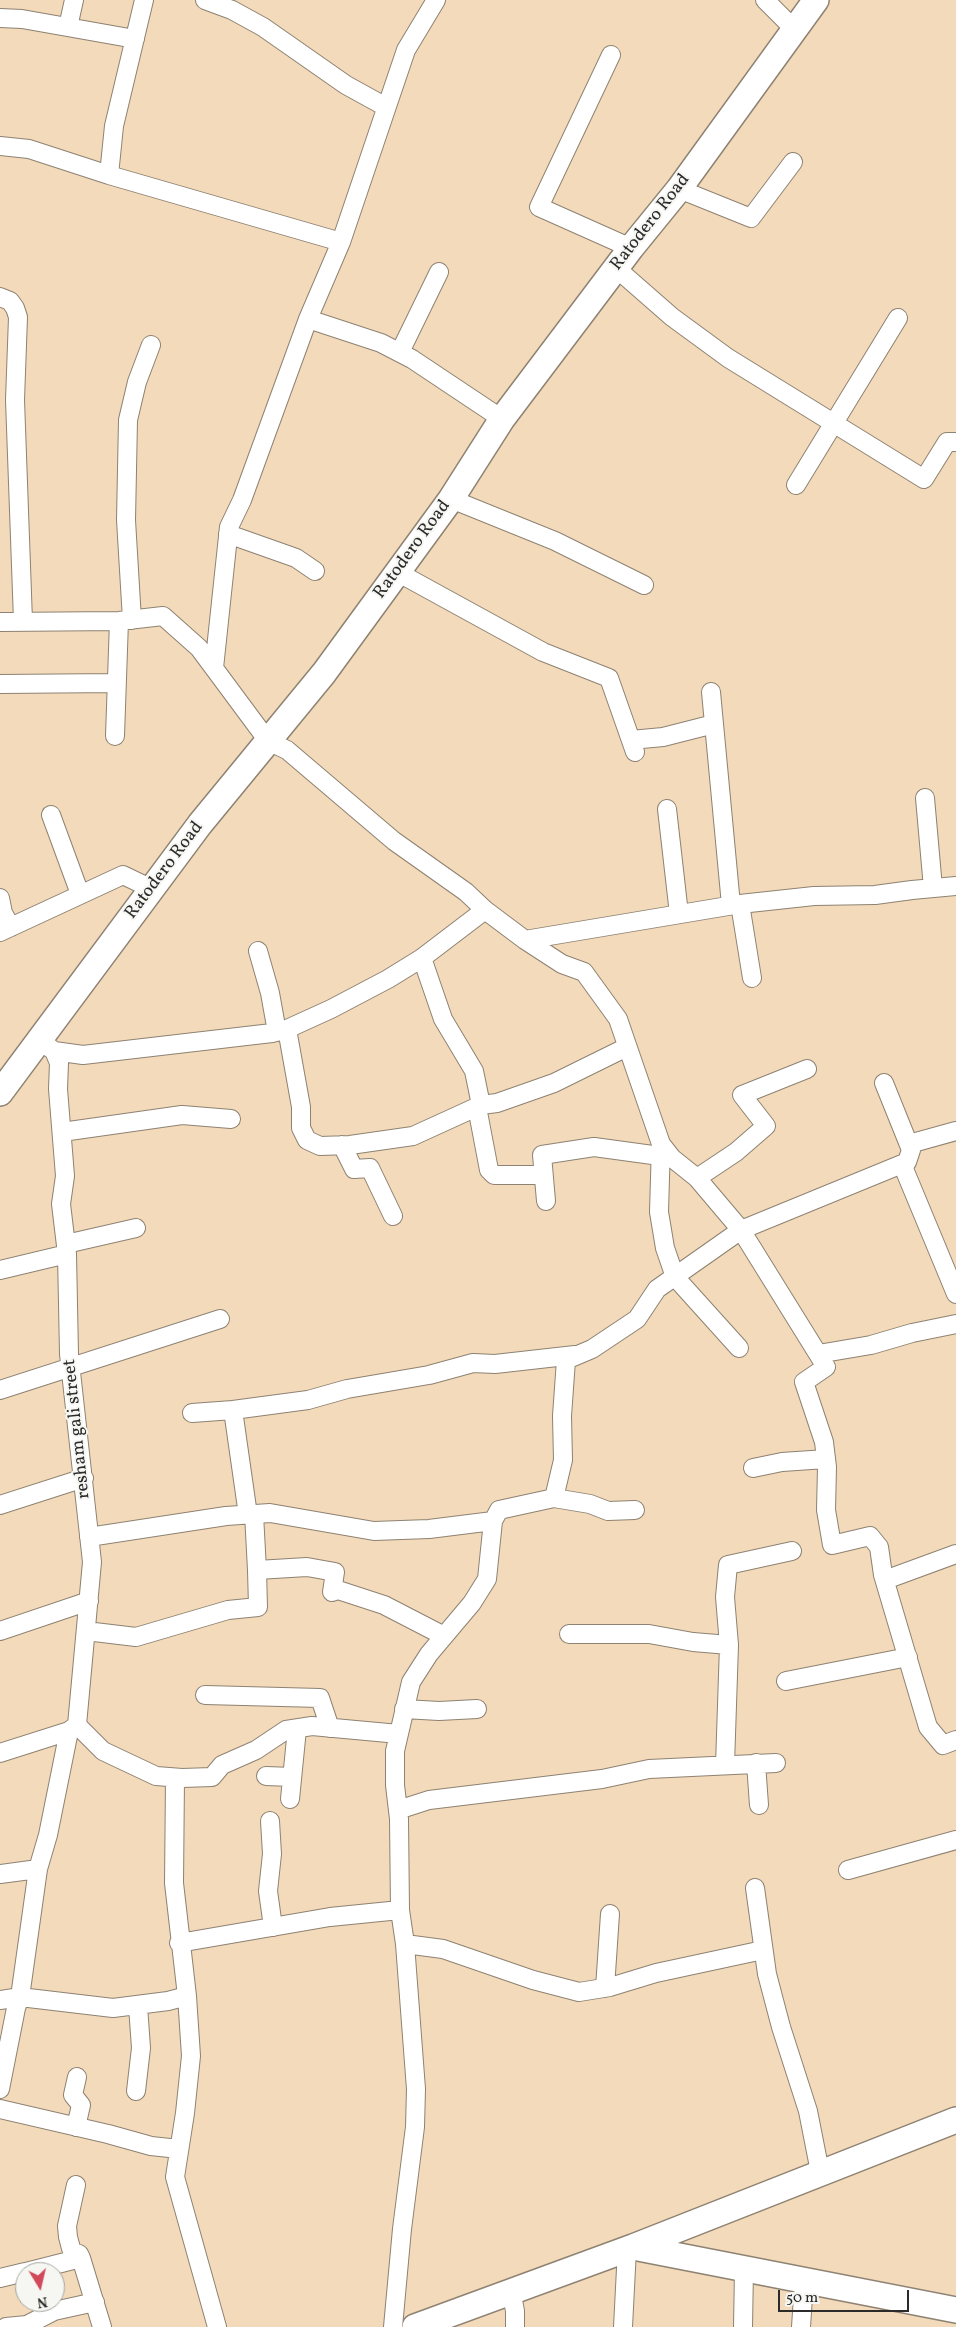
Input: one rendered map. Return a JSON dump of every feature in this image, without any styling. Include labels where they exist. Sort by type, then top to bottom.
[{"type":"main road","name":"Ratodero Road","points":[[0,1093],[46,1045],[152,889],[200,824],[324,673],[451,499],[502,420],[623,258],[679,189],[816,0]]},
{"type":"main road","points":[[415,2327],[511,2290],[630,2248],[956,2120]]},
{"type":"main road","points":[[630,2248],[956,2310]]},
{"type":"street","points":[[68,27],[74,0]]},
{"type":"street","points":[[109,175],[114,126],[144,0]]},
{"type":"street","points":[[205,0],[232,10],[263,27],[346,85],[386,107]]},
{"type":"street","points":[[214,668],[229,527],[242,500],[308,319],[341,242],[406,50],[436,0]]},
{"type":"street","points":[[765,0],[794,30]]},
{"type":"street","points":[[0,18],[68,27],[135,39]]},
{"type":"street","points":[[611,56],[539,208],[623,258],[672,317],[728,358],[924,478],[947,442],[956,442]]},
{"type":"street","points":[[0,146],[29,149],[109,175],[341,242]]},
{"type":"street","points":[[679,189],[751,218],[793,162]]},
{"type":"street","points":[[400,352],[439,272]]},
{"type":"street","points":[[0,297],[10,301],[18,317],[8,399],[22,621]]},
{"type":"street","points":[[796,485],[898,318]]},
{"type":"street","points":[[308,319],[381,343],[412,358],[502,420]]},
{"type":"street","points":[[115,736],[117,683],[125,621],[128,420],[137,382],[151,345]]},
{"type":"street","points":[[451,499],[554,541],[644,585]]},
{"type":"street","points":[[228,534],[296,558],[315,571]]},
{"type":"street","points":[[397,572],[543,652],[609,678],[633,746],[714,724]]},
{"type":"street","points":[[0,622],[125,621],[163,616],[199,648],[268,741],[287,750],[394,841],[466,892],[485,910],[525,940],[562,964],[584,972],[618,1019],[660,1150],[659,1212],[665,1248],[675,1277],[739,1348]]},
{"type":"street","points":[[0,684],[117,683]]},
{"type":"street","points":[[711,692],[735,904],[752,978]]},
{"type":"street","points":[[925,798],[933,888]]},
{"type":"street","points":[[667,809],[679,914]]},
{"type":"street","points":[[51,815],[80,894]]},
{"type":"street","points":[[0,898],[6,930],[123,874],[152,889]]},
{"type":"street","points":[[525,940],[735,904],[814,896],[875,896],[956,886]]},
{"type":"street","points":[[46,1045],[83,1055],[282,1031],[332,1009],[422,958],[485,910]]},
{"type":"street","points":[[258,951],[282,1031],[301,1107],[301,1128],[307,1140],[320,1146],[413,1136],[479,1106],[497,1104],[554,1083],[627,1047]]},
{"type":"street","points":[[422,958],[443,1019],[474,1071],[489,1170],[494,1174],[543,1175]]},
{"type":"street","name":"resham gali street","points":[[0,2089],[16,2008],[20,1997],[38,1869],[48,1835],[73,1728],[86,1630],[92,1562],[71,1366],[66,1249],[61,1204],[64,1176],[58,1089],[59,1063],[46,1045]]},
{"type":"street","points":[[697,1178],[736,1152],[766,1126],[742,1095],[806,1069]]},
{"type":"street","points":[[554,1498],[563,1460],[562,1416],[566,1360],[606,1341],[637,1319],[657,1289],[741,1230],[907,1162],[911,1150],[884,1083]]},
{"type":"street","points":[[62,1132],[182,1115],[231,1119]]},
{"type":"street","points":[[908,1144],[956,1131]]},
{"type":"street","points":[[342,1145],[354,1169],[370,1168],[393,1216]]},
{"type":"street","points":[[546,1201],[542,1156],[594,1147],[660,1150],[697,1178],[741,1230],[826,1368],[804,1382],[824,1442],[826,1510],[832,1545],[870,1536],[879,1547],[885,1580],[928,1727],[943,1745],[956,1740]]},
{"type":"street","points":[[902,1164],[956,1294]]},
{"type":"street","points":[[0,1270],[136,1228]]},
{"type":"street","points":[[0,1390],[220,1319]]},
{"type":"street","points":[[818,1354],[871,1345],[912,1333],[956,1324]]},
{"type":"street","points":[[192,1413],[233,1410],[308,1400],[348,1389],[429,1375],[473,1363],[503,1364],[577,1355]]},
{"type":"street","points":[[86,1630],[136,1637],[228,1610],[258,1607],[257,1570],[251,1514],[233,1410]]},
{"type":"street","points":[[753,1468],[782,1462],[826,1460]]},
{"type":"street","points":[[0,1505],[84,1478]]},
{"type":"street","points":[[393,2327],[402,2229],[415,2127],[416,2089],[405,1944],[400,1910],[398,1810],[395,1785],[395,1751],[411,1682],[444,1636],[457,1623],[487,1578],[493,1521],[499,1510],[554,1498],[590,1504],[608,1511],[636,1510]]},
{"type":"street","points":[[89,1537],[251,1514],[282,1514],[374,1531],[429,1529],[493,1521]]},
{"type":"street","points":[[726,1765],[729,1645],[725,1597],[728,1565],[792,1551]]},
{"type":"street","points":[[885,1580],[956,1554]]},
{"type":"street","points":[[257,1570],[307,1566],[335,1572],[332,1592],[338,1590],[384,1605],[444,1636]]},
{"type":"street","points":[[0,1630],[89,1600]]},
{"type":"street","points":[[569,1634],[649,1634],[693,1642],[729,1645]]},
{"type":"street","points":[[786,1681],[908,1657]]},
{"type":"street","points":[[205,1695],[320,1698],[330,1728]]},
{"type":"street","points":[[404,1709],[440,1711],[477,1710]]},
{"type":"street","points":[[0,1753],[73,1728],[103,1751],[156,1776],[175,1778],[212,1777],[222,1765],[256,1750],[286,1730],[312,1726],[399,1734]]},
{"type":"street","points":[[290,1799],[297,1729]]},
{"type":"street","points":[[756,1763],[759,1805]]},
{"type":"street","points":[[398,1810],[429,1800],[602,1779],[648,1769],[776,1763]]},
{"type":"street","points":[[266,1776],[292,1776]]},
{"type":"street","points":[[175,1778],[174,1884],[179,1943],[187,1996],[191,2056],[186,2114],[175,2177],[217,2327]]},
{"type":"street","points":[[270,1821],[272,1854],[268,1891],[273,1927]]},
{"type":"street","points":[[848,1870],[956,1840]]},
{"type":"street","points":[[0,1874],[38,1869]]},
{"type":"street","points":[[756,1888],[767,1974],[781,2027],[808,2111],[820,2172]]},
{"type":"street","points":[[179,1943],[330,1917],[400,1910]]},
{"type":"street","points":[[605,1988],[610,1914]]},
{"type":"street","points":[[405,1944],[443,1949],[533,1980],[579,1992],[605,1988],[656,1973],[763,1950]]},
{"type":"street","points":[[0,2000],[20,1997],[114,2008],[138,2006],[187,1996]]},
{"type":"street","points":[[136,2090],[141,2048],[138,2006]]},
{"type":"street","points":[[76,2127],[81,2105],[73,2095],[77,2078]]},
{"type":"street","points":[[0,2109],[151,2146],[179,2149]]},
{"type":"street","points":[[76,2185],[67,2226],[72,2252],[79,2254],[81,2258],[102,2327]]},
{"type":"street","points":[[623,2327],[630,2248]]},
{"type":"street","points":[[65,2262],[81,2258]]},
{"type":"street","points":[[743,2327],[744,2269]]},
{"type":"street","points":[[0,2278],[15,2275]]},
{"type":"street","points":[[801,2327],[804,2282]]},
{"type":"street","points":[[511,2290],[515,2312],[515,2327]]},
{"type":"street","points":[[6,2327],[27,2325],[54,2310],[94,2302]]}]
